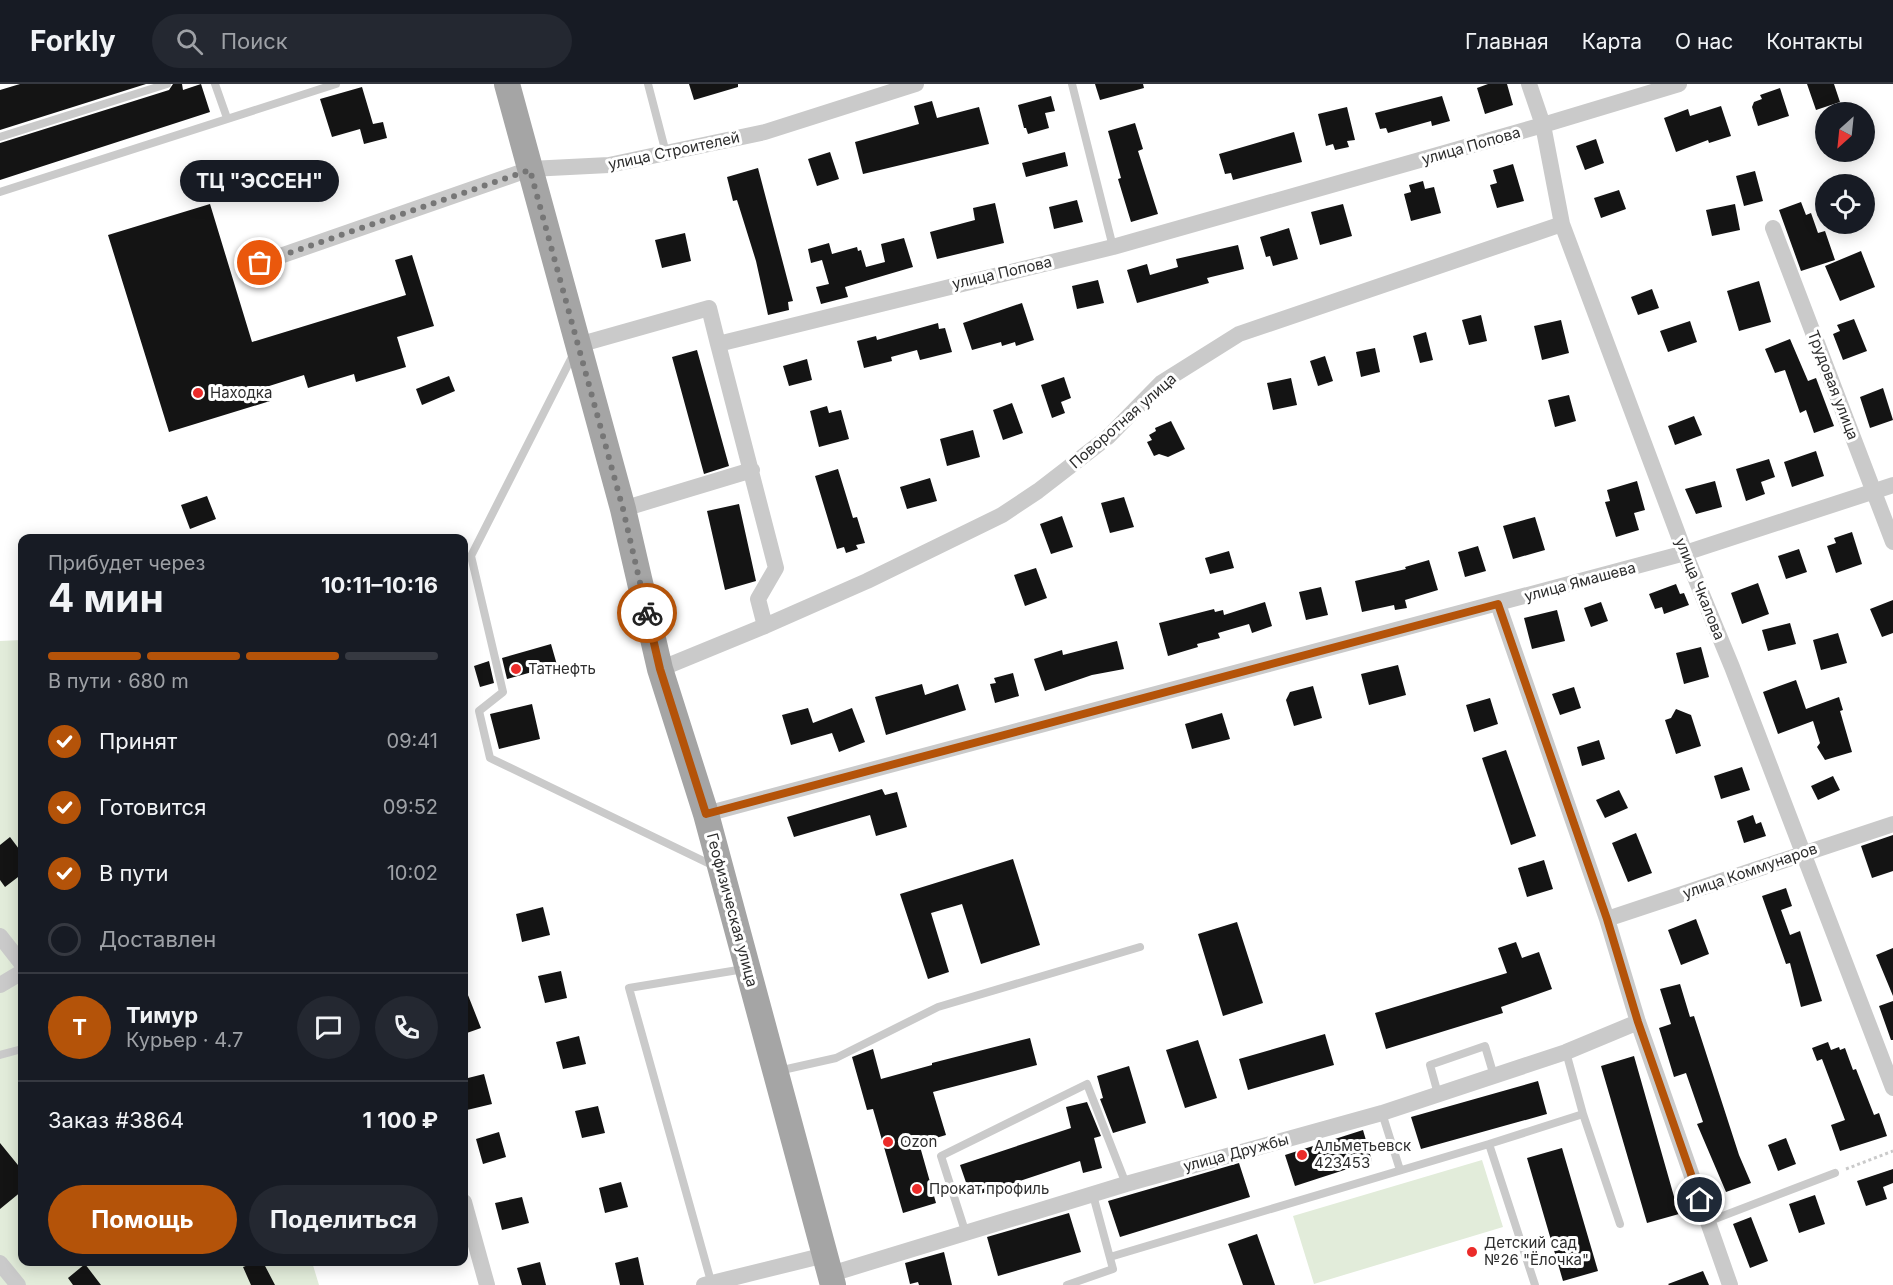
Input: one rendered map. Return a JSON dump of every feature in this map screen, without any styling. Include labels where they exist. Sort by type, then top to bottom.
[{"type":"main road","name":"Геофизическая улица","points":[[507,84],[623,509],[660,669],[706,814],[830,1271]]},
{"type":"street","name":"улица Строителей","points":[[260,263],[530,170],[609,165],[765,132],[915,84]]},
{"type":"street","name":"улица Чкалова","points":[[1529,84],[1543,125],[1562,224],[1685,553],[1893,1088]]},
{"type":"street","name":"улица Попова","points":[[718,344],[1113,247],[1679,84]]},
{"type":"street","name":"Поворотная улица","points":[[765,626],[867,581],[1002,515],[1038,491],[1108,437],[1161,384],[1239,334],[1562,224]]},
{"type":"street","name":"Трудовая улица","points":[[1773,228],[1893,543]]},
{"type":"street","points":[[578,345],[709,308],[752,470],[776,568],[758,599],[765,626],[660,669]]},
{"type":"street","points":[[623,509],[752,470]]},
{"type":"street","name":"улица Ямашева","points":[[706,814],[1685,553],[1875,493],[1893,485]]},
{"type":"street","points":[[1498,604],[1607,919],[1638,1022],[1730,1285]]},
{"type":"street","name":"улица Коммунаров","points":[[1607,919],[1893,824]]},
{"type":"street","points":[[0,936],[18,959]]},
{"type":"street","points":[[0,985],[18,974]]},
{"type":"street","name":"улица Дружбы","points":[[709,1284],[830,1271],[966,1234],[1126,1184],[1382,1113],[1566,1052],[1638,1022]]},
{"type":"street","points":[[468,1216],[487,1285]]},
{"type":"street","points":[[0,1263],[18,1285]]},
{"type":"lane","points":[[0,136],[167,84]]},
{"type":"lane","points":[[215,84],[227,118]]},
{"type":"lane","points":[[0,192],[336,84]]},
{"type":"lane","points":[[648,84],[666,153]]},
{"type":"lane","points":[[1072,84],[1113,247]]},
{"type":"lane","points":[[578,345],[471,556],[503,692],[479,711],[490,758],[720,869]]},
{"type":"lane","points":[[776,1072],[836,1058],[938,1007],[1140,947]]},
{"type":"lane","points":[[709,1284],[629,988],[748,969]]},
{"type":"lane","points":[[1438,1094],[1430,1065],[1485,1047],[1494,1076]]},
{"type":"lane","points":[[0,1055],[18,1050]]},
{"type":"lane","points":[[1566,1052],[1583,1114],[1620,1224]]},
{"type":"lane","points":[[966,1234],[941,1156],[1087,1084],[1126,1184]]},
{"type":"lane","points":[[1382,1113],[1400,1170]]},
{"type":"lane","points":[[1110,1257],[1583,1114]]},
{"type":"lane","points":[[1489,1144],[1535,1285]]},
{"type":"lane","points":[[1707,1222],[1835,1173]]},
{"type":"lane","points":[[1071,1285],[1113,1269],[1093,1196]]},
{"type":"path","points":[[1835,1173],[1893,1151]]},
{"type":"green space","points":[[18,640],[18,1266],[313,1266],[319,1285],[0,1285],[0,641]]},
{"type":"green space","points":[[1482,1160],[1503,1227],[1314,1284],[1293,1216]]},
{"type":"building","points":[[20,84],[146,84],[0,130],[0,90]]},
{"type":"building","points":[[173,84],[182,84],[183,90],[201,84],[210,112],[0,180],[0,143],[169,90]]},
{"type":"building","points":[[689,84],[738,84],[738,87],[694,100]]},
{"type":"building","points":[[1095,84],[1143,84],[1144,88],[1100,100]]},
{"type":"building","points":[[1488,84],[1507,84],[1513,105],[1485,114],[1477,88]]},
{"type":"building","points":[[1807,84],[1834,84],[1840,102],[1815,102],[1815,107]]},
{"type":"building","points":[[362,87],[373,124],[383,122],[387,138],[364,144],[360,129],[332,137],[320,99]]},
{"type":"building","points":[[1780,88],[1789,116],[1758,126],[1752,107],[1754,102],[1762,99],[1760,95]]},
{"type":"building","points":[[1051,96],[1055,111],[1045,113],[1049,128],[1028,134],[1024,128],[1018,105]]},
{"type":"building","points":[[1442,96],[1450,121],[1432,126],[1431,121],[1388,133],[1386,128],[1380,129],[1375,113]]},
{"type":"building","points":[[932,101],[937,118],[979,107],[989,144],[863,174],[855,142],[919,124],[914,106]]},
{"type":"building","points":[[1721,106],[1731,136],[1709,143],[1708,140],[1676,152],[1664,118],[1688,109],[1690,116]]},
{"type":"building","points":[[1347,107],[1355,140],[1347,141],[1349,147],[1335,150],[1333,144],[1326,146],[1318,114]]},
{"type":"building","points":[[1135,123],[1143,149],[1138,151],[1158,214],[1131,222],[1118,179],[1121,178],[1108,131]]},
{"type":"building","points":[[1294,132],[1302,162],[1233,180],[1231,173],[1225,174],[1219,154]]},
{"type":"building","points":[[1596,139],[1604,163],[1585,170],[1576,146]]},
{"type":"building","points":[[830,152],[839,179],[817,186],[808,159]]},
{"type":"building","points":[[1065,152],[1068,166],[1026,177],[1022,163]]},
{"type":"building","points":[[1513,164],[1524,201],[1497,208],[1490,185],[1497,183],[1493,170]]},
{"type":"building","points":[[758,168],[793,301],[788,302],[789,310],[768,315],[756,261],[737,200],[733,201],[727,177]]},
{"type":"building","points":[[1755,171],[1763,201],[1744,206],[1736,176]]},
{"type":"building","points":[[1423,181],[1425,189],[1434,187],[1441,213],[1411,221],[1404,194],[1411,192],[1409,185]]},
{"type":"building","points":[[1619,190],[1626,209],[1601,218],[1594,198]]},
{"type":"building","points":[[1077,200],[1083,222],[1054,229],[1049,207]]},
{"type":"building","points":[[1801,202],[1806,215],[1811,213],[1815,234],[1826,234],[1835,260],[1801,271],[1779,210]]},
{"type":"building","points":[[995,203],[1004,243],[937,259],[930,232],[975,220],[973,208]]},
{"type":"building","points":[[210,204],[252,342],[406,295],[395,260],[412,255],[434,326],[397,337],[406,367],[356,382],[354,374],[308,388],[304,375],[266,387],[270,401],[169,432],[108,235]]},
{"type":"building","points":[[1343,204],[1352,236],[1320,245],[1311,212]]},
{"type":"building","points":[[1735,204],[1740,230],[1712,236],[1706,210]]},
{"type":"building","points":[[1289,228],[1298,259],[1273,266],[1270,256],[1266,257],[1260,237]]},
{"type":"building","points":[[685,233],[691,261],[662,268],[655,240]]},
{"type":"building","points":[[904,238],[913,267],[845,287],[848,297],[821,304],[816,287],[829,284],[822,260],[811,263],[808,249],[829,243],[832,254],[857,247],[858,251],[861,250],[866,267],[885,262],[881,244]]},
{"type":"building","points":[[1238,245],[1244,269],[1207,278],[1209,283],[1137,303],[1127,270],[1147,264],[1150,275],[1178,267],[1176,259]]},
{"type":"building","points":[[1861,251],[1875,287],[1840,301],[1825,266]]},
{"type":"building","points":[[1098,280],[1104,303],[1077,309],[1072,286]]},
{"type":"building","points":[[1759,281],[1771,322],[1739,331],[1727,291]]},
{"type":"building","points":[[1652,289],[1659,308],[1638,315],[1631,297]]},
{"type":"building","points":[[1022,303],[1034,340],[1016,346],[1015,342],[1002,346],[1001,342],[972,350],[963,323]]},
{"type":"building","points":[[1481,315],[1487,341],[1469,345],[1462,320]]},
{"type":"building","points":[[1854,319],[1867,351],[1843,360],[1833,334],[1840,331],[1837,325]]},
{"type":"building","points":[[1561,320],[1569,353],[1542,360],[1534,326]]},
{"type":"building","points":[[1690,321],[1697,342],[1668,352],[1660,331]]},
{"type":"building","points":[[938,323],[939,329],[945,328],[952,352],[920,360],[917,350],[891,357],[892,361],[864,368],[857,341],[876,336],[877,340]]},
{"type":"building","points":[[1426,332],[1433,360],[1420,363],[1413,336]]},
{"type":"building","points":[[1790,339],[1808,381],[1816,378],[1834,426],[1814,433],[1806,410],[1800,413],[1785,370],[1775,373],[1765,349]]},
{"type":"building","points":[[1375,348],[1380,372],[1361,377],[1356,352]]},
{"type":"building","points":[[697,350],[729,466],[704,474],[672,357]]},
{"type":"building","points":[[1325,356],[1333,381],[1318,386],[1310,361]]},
{"type":"building","points":[[807,359],[812,380],[789,386],[783,366]]},
{"type":"building","points":[[449,376],[455,391],[422,405],[416,389]]},
{"type":"building","points":[[1064,377],[1071,398],[1061,402],[1065,413],[1052,418],[1041,385]]},
{"type":"building","points":[[1291,378],[1297,405],[1273,410],[1267,383]]},
{"type":"building","points":[[1883,388],[1893,420],[1870,428],[1860,397]]},
{"type":"building","points":[[1569,395],[1576,421],[1555,427],[1548,400]]},
{"type":"building","points":[[1012,403],[1023,433],[1003,440],[993,410]]},
{"type":"building","points":[[827,406],[829,413],[841,410],[849,439],[819,447],[810,411]]},
{"type":"building","points":[[1694,416],[1702,435],[1675,445],[1668,426]]},
{"type":"building","points":[[1171,421],[1185,449],[1168,457],[1159,454],[1154,456],[1147,442],[1152,440],[1149,435],[1156,431],[1155,428]]},
{"type":"building","points":[[973,430],[980,457],[947,466],[940,439]]},
{"type":"building","points":[[1816,451],[1824,476],[1792,487],[1784,462]]},
{"type":"building","points":[[1769,459],[1775,477],[1761,482],[1765,494],[1746,501],[1736,469]]},
{"type":"building","points":[[838,469],[853,518],[857,517],[865,543],[856,545],[858,549],[846,553],[844,547],[837,549],[815,476]]},
{"type":"building","points":[[930,478],[937,501],[907,509],[900,487]]},
{"type":"building","points":[[1637,481],[1645,510],[1634,513],[1639,530],[1616,537],[1605,502],[1610,501],[1607,490]]},
{"type":"building","points":[[1715,481],[1722,507],[1696,514],[1685,489]]},
{"type":"building","points":[[207,496],[216,519],[190,529],[181,505]]},
{"type":"building","points":[[1124,497],[1134,527],[1110,533],[1101,503]]},
{"type":"building","points":[[739,504],[756,581],[725,590],[707,511]]},
{"type":"building","points":[[1062,516],[1073,547],[1051,554],[1040,524]]},
{"type":"building","points":[[1535,517],[1545,550],[1513,559],[1503,526]]},
{"type":"building","points":[[1852,532],[1862,564],[1836,573],[1827,546],[1836,543],[1834,538]]},
{"type":"building","points":[[1478,546],[1486,571],[1465,577],[1458,552]]},
{"type":"building","points":[[1799,549],[1807,572],[1786,579],[1778,556]]},
{"type":"building","points":[[1229,551],[1234,568],[1210,574],[1205,558]]},
{"type":"building","points":[[1429,560],[1438,590],[1405,600],[1407,608],[1395,610],[1394,605],[1362,612],[1355,581],[1406,569],[1405,567]]},
{"type":"building","points":[[1036,568],[1047,598],[1025,606],[1014,575]]},
{"type":"building","points":[[1758,583],[1769,614],[1742,624],[1731,593]]},
{"type":"building","points":[[1676,584],[1680,594],[1684,593],[1689,605],[1664,614],[1662,607],[1655,609],[1649,594]]},
{"type":"building","points":[[1321,587],[1328,615],[1306,620],[1299,592]]},
{"type":"building","points":[[1893,600],[1893,633],[1882,637],[1870,609]]},
{"type":"building","points":[[1265,602],[1272,626],[1252,633],[1249,624],[1218,633],[1220,638],[1197,644],[1198,647],[1168,656],[1159,623],[1214,609],[1215,612],[1223,610],[1224,615]]},
{"type":"building","points":[[1601,602],[1608,621],[1591,627],[1584,608]]},
{"type":"building","points":[[1557,610],[1565,641],[1532,649],[1524,618]]},
{"type":"building","points":[[1790,623],[1796,644],[1768,651],[1762,630]]},
{"type":"building","points":[[1838,633],[1847,663],[1821,670],[1813,640]]},
{"type":"building","points":[[1117,641],[1124,669],[1092,675],[1045,691],[1034,659],[1062,650],[1063,655]]},
{"type":"building","points":[[551,644],[557,665],[507,679],[502,658]]},
{"type":"building","points":[[1701,647],[1709,677],[1684,684],[1676,653]]},
{"type":"building","points":[[489,661],[494,683],[480,687],[474,666]]},
{"type":"building","points":[[1398,665],[1406,695],[1369,705],[1361,674]]},
{"type":"building","points":[[1013,673],[1019,696],[995,703],[990,684],[996,683],[994,678]]},
{"type":"building","points":[[1796,680],[1806,709],[1839,697],[1843,710],[1840,711],[1852,752],[1825,760],[1817,747],[1820,743],[1813,721],[1778,734],[1763,692]]},
{"type":"building","points":[[922,684],[925,695],[958,684],[966,710],[886,735],[875,697]]},
{"type":"building","points":[[1313,686],[1322,718],[1294,726],[1286,700],[1290,692]]},
{"type":"building","points":[[1574,687],[1581,708],[1560,715],[1552,694]]},
{"type":"building","points":[[1490,698],[1498,724],[1474,732],[1466,705]]},
{"type":"building","points":[[532,704],[540,739],[499,749],[490,714]]},
{"type":"building","points":[[808,708],[813,723],[852,708],[865,742],[839,752],[832,733],[791,745],[782,715]]},
{"type":"building","points":[[1676,709],[1691,715],[1701,746],[1676,754],[1665,720],[1671,718]]},
{"type":"building","points":[[1222,713],[1230,739],[1192,749],[1185,724]]},
{"type":"building","points":[[1599,740],[1605,759],[1582,766],[1577,747]]},
{"type":"building","points":[[1506,750],[1536,836],[1511,845],[1482,758]]},
{"type":"building","points":[[1742,767],[1750,790],[1721,799],[1714,776]]},
{"type":"building","points":[[1833,776],[1840,790],[1818,800],[1811,786]]},
{"type":"building","points":[[882,789],[885,795],[897,792],[907,827],[876,836],[870,815],[794,837],[787,817]]},
{"type":"building","points":[[1619,790],[1628,808],[1605,818],[1596,800]]},
{"type":"building","points":[[1753,815],[1756,824],[1761,822],[1766,836],[1744,843],[1737,821]]},
{"type":"building","points":[[1636,833],[1652,873],[1628,882],[1612,843]]},
{"type":"building","points":[[1893,835],[1893,871],[1872,878],[1861,846]]},
{"type":"building","points":[[10,837],[18,848],[18,877],[5,887],[0,880],[0,845]]},
{"type":"building","points":[[1013,859],[1040,945],[981,964],[962,904],[931,913],[949,972],[928,979],[900,894]]},
{"type":"building","points":[[1544,860],[1553,889],[1527,897],[1518,868]]},
{"type":"building","points":[[1786,888],[1792,906],[1781,910],[1790,935],[1800,931],[1822,1001],[1801,1007],[1790,963],[1786,964],[1762,896]]},
{"type":"building","points":[[543,907],[550,935],[522,942],[516,914]]},
{"type":"building","points":[[1696,919],[1709,954],[1681,965],[1668,930]]},
{"type":"building","points":[[1237,922],[1263,1003],[1223,1016],[1198,934]]},
{"type":"building","points":[[1516,942],[1522,958],[1539,952],[1552,989],[1501,1007],[1503,1013],[1386,1049],[1375,1013],[1507,973],[1498,948]]},
{"type":"building","points":[[1893,948],[1893,996],[1876,955]]},
{"type":"building","points":[[561,971],[567,998],[545,1003],[538,976]]},
{"type":"building","points":[[1680,984],[1690,1017],[1694,1016],[1739,1155],[1751,1183],[1726,1192],[1697,1124],[1703,1122],[1686,1073],[1674,1077],[1659,1028],[1671,1024],[1660,989]]},
{"type":"building","points":[[468,995],[481,1028],[468,1033]]},
{"type":"building","points":[[1893,1001],[1893,1040],[1891,1040],[1879,1006]]},
{"type":"building","points":[[1325,1034],[1334,1065],[1248,1090],[1239,1059]]},
{"type":"building","points":[[579,1036],[586,1064],[563,1069],[556,1042]]},
{"type":"building","points":[[1030,1038],[1037,1065],[933,1092],[946,1135],[919,1143],[936,1203],[903,1213],[873,1109],[867,1110],[852,1057],[873,1049],[881,1079],[932,1065],[932,1063]]},
{"type":"building","points":[[1198,1040],[1217,1098],[1185,1108],[1166,1050]]},
{"type":"building","points":[[1828,1042],[1831,1050],[1839,1047],[1840,1050],[1845,1048],[1874,1115],[1879,1113],[1887,1136],[1840,1151],[1831,1125],[1845,1120],[1822,1059],[1817,1061],[1812,1048]]},
{"type":"building","points":[[1634,1056],[1679,1214],[1647,1223],[1601,1066]]},
{"type":"building","points":[[1129,1066],[1146,1123],[1113,1133],[1100,1099],[1103,1098],[1097,1076]]},
{"type":"building","points":[[484,1074],[492,1104],[468,1110],[468,1078]]},
{"type":"building","points":[[1538,1081],[1547,1114],[1421,1149],[1411,1117]]},
{"type":"building","points":[[1087,1102],[1101,1136],[1094,1138],[1102,1168],[1083,1173],[1080,1161],[971,1197],[960,1165],[1071,1128],[1066,1107]]},
{"type":"building","points":[[598,1106],[605,1133],[582,1138],[575,1111]]},
{"type":"building","points":[[1363,1130],[1372,1161],[1295,1186],[1285,1155]]},
{"type":"building","points":[[499,1132],[506,1157],[483,1164],[476,1139]]},
{"type":"building","points":[[1786,1138],[1796,1164],[1778,1171],[1768,1145]]},
{"type":"building","points":[[0,1143],[18,1165],[18,1194],[0,1209]]},
{"type":"building","points":[[1562,1148],[1598,1271],[1563,1281],[1527,1158]]},
{"type":"building","points":[[1239,1163],[1250,1197],[1120,1237],[1108,1201]]},
{"type":"building","points":[[1893,1169],[1893,1183],[1883,1187],[1887,1199],[1866,1206],[1857,1181]]},
{"type":"building","points":[[621,1182],[628,1207],[605,1213],[599,1188]]},
{"type":"building","points":[[1815,1195],[1825,1224],[1799,1233],[1789,1204]]},
{"type":"building","points":[[522,1197],[529,1223],[502,1230],[495,1203]]},
{"type":"building","points":[[1069,1213],[1081,1252],[998,1276],[987,1237]]},
{"type":"building","points":[[1751,1217],[1768,1261],[1750,1268],[1733,1224]]},
{"type":"building","points":[[1257,1234],[1275,1285],[1243,1285],[1228,1244]]},
{"type":"building","points":[[944,1252],[952,1285],[919,1285],[918,1282],[910,1284],[905,1263]]},
{"type":"building","points":[[638,1257],[644,1285],[620,1285],[615,1263]]},
{"type":"building","points":[[540,1262],[546,1285],[522,1285],[517,1268]]},
{"type":"building","points":[[83,1266],[87,1266],[101,1285],[73,1285],[68,1278]]},
{"type":"building","points":[[265,1266],[275,1285],[251,1285],[243,1267]]},
{"type":"building","points":[[1703,1271],[1709,1285],[1668,1284]]},
{"type":"way so far","points":[[260,263],[530,170],[623,509],[647,613]]},
{"type":"place","name":"ТЦ \"ЭССЕН\"","points":[[260,263]]},
{"type":"place","name":"Находка","points":[[198,393]]},
{"type":"place","name":"Татнефть","points":[[516,669]]},
{"type":"place","name":"Ozon","points":[[888,1142]]},
{"type":"place","name":"Альметьевск 423453","points":[[1302,1155]]},
{"type":"place","name":"Прокат профиль","points":[[917,1189]]},
{"type":"place","name":"Детский сад №26 \"Ёлочка\"","points":[[1472,1252]]},
{"type":"route","points":[[647,613],[660,669],[706,814],[1498,604],[1607,919],[1638,1022],[1700,1200]]}]
